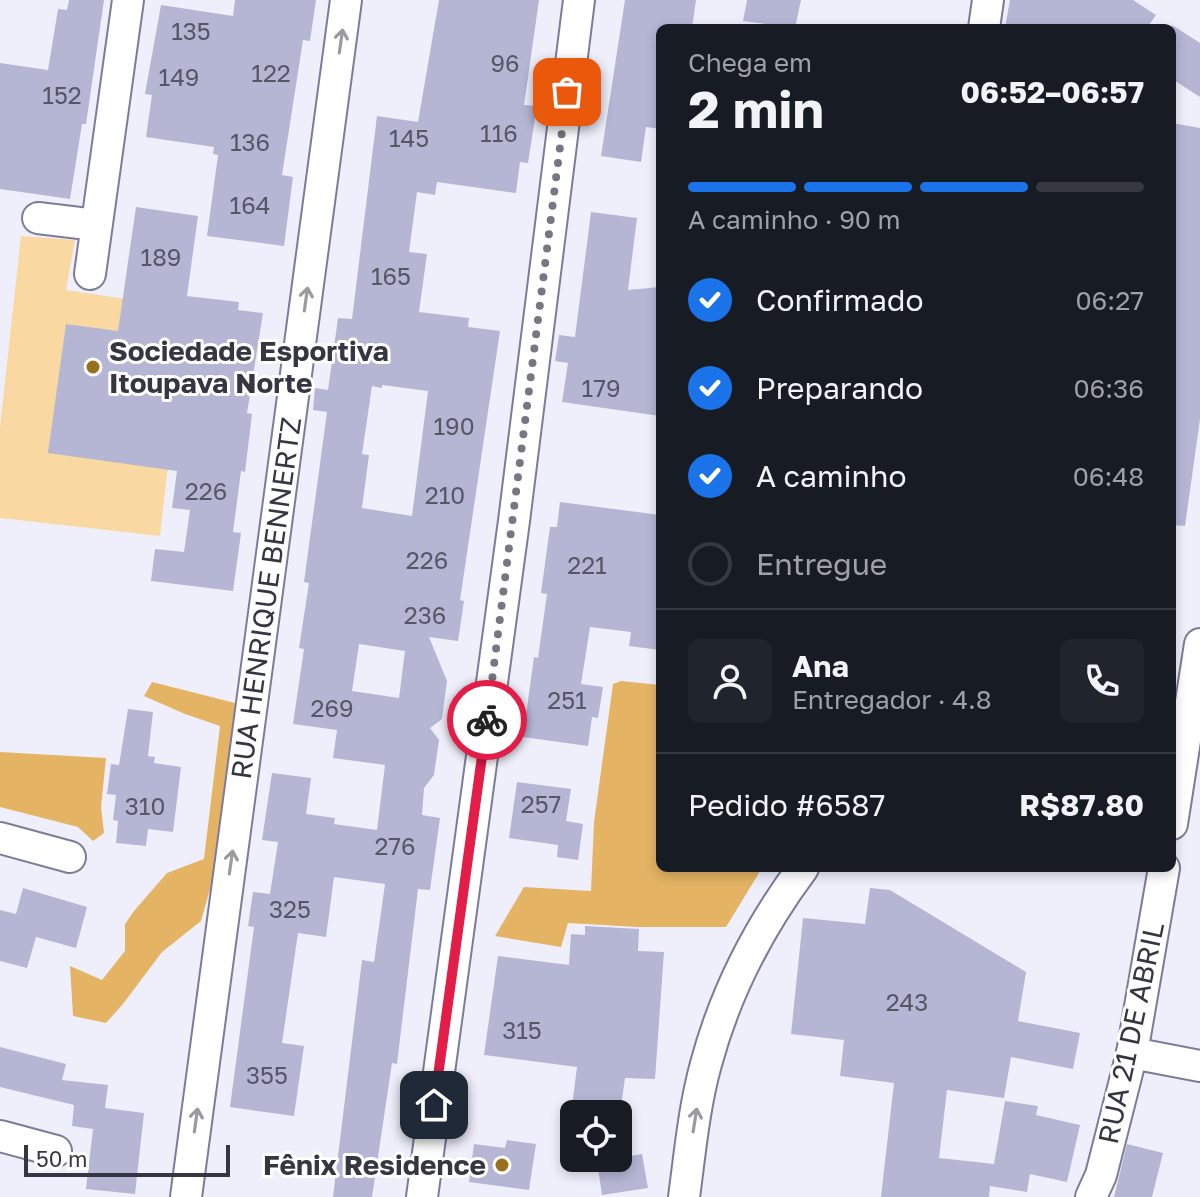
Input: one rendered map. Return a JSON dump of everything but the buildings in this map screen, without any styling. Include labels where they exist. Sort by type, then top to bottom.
[{"type":"street","points":[[90,274],[128,0]]},
{"type":"street","name":"RUA HENRIQUE BENNERTZ","points":[[186,1197],[346,0]]},
{"type":"street","points":[[422,1197],[514,521],[579,0]]},
{"type":"street","points":[[985,24],[988,0]]},
{"type":"street","points":[[38,218],[96,225]]},
{"type":"street","points":[[1176,798],[1200,644]]},
{"type":"street","points":[[0,838],[70,857]]},
{"type":"street","points":[[684,1197],[698,1099],[721,1014],[748,953],[800,872]]},
{"type":"street","name":"RUA 21 DE ABRIL","points":[[1091,1197],[1101,1175],[1132,1053],[1163,872]]},
{"type":"street","points":[[1132,1053],[1200,1066]]},
{"type":"street","points":[[0,1136],[56,1151]]},
{"type":"shaded area","name":"Sociedade Esportiva Itoupava Norte","points":[[21,236],[75,240],[66,290],[186,308],[160,536],[0,518],[0,427]]},
{"type":"shaded area","points":[[621,681],[656,685],[656,872],[760,872],[726,927],[568,923],[561,947],[495,936],[524,887],[591,891],[594,822],[613,684]]},
{"type":"shaded area","points":[[152,682],[239,704],[216,868],[201,921],[162,952],[106,1023],[73,1016],[70,966],[102,980],[125,951],[125,924],[134,911],[167,873],[204,859],[220,726],[144,696]]},
{"type":"shaded area","points":[[0,752],[106,758],[101,807],[104,833],[93,841],[78,827],[0,807]]},
{"type":"way so far","points":[[487,720],[567,92]]},
{"type":"place","name":"Sociedade Esportiva Itoupava Norte","points":[[93,367]]},
{"type":"place","name":"Fênix Residence","points":[[502,1165]]},
{"type":"route","points":[[434,1105],[487,720]]}]
